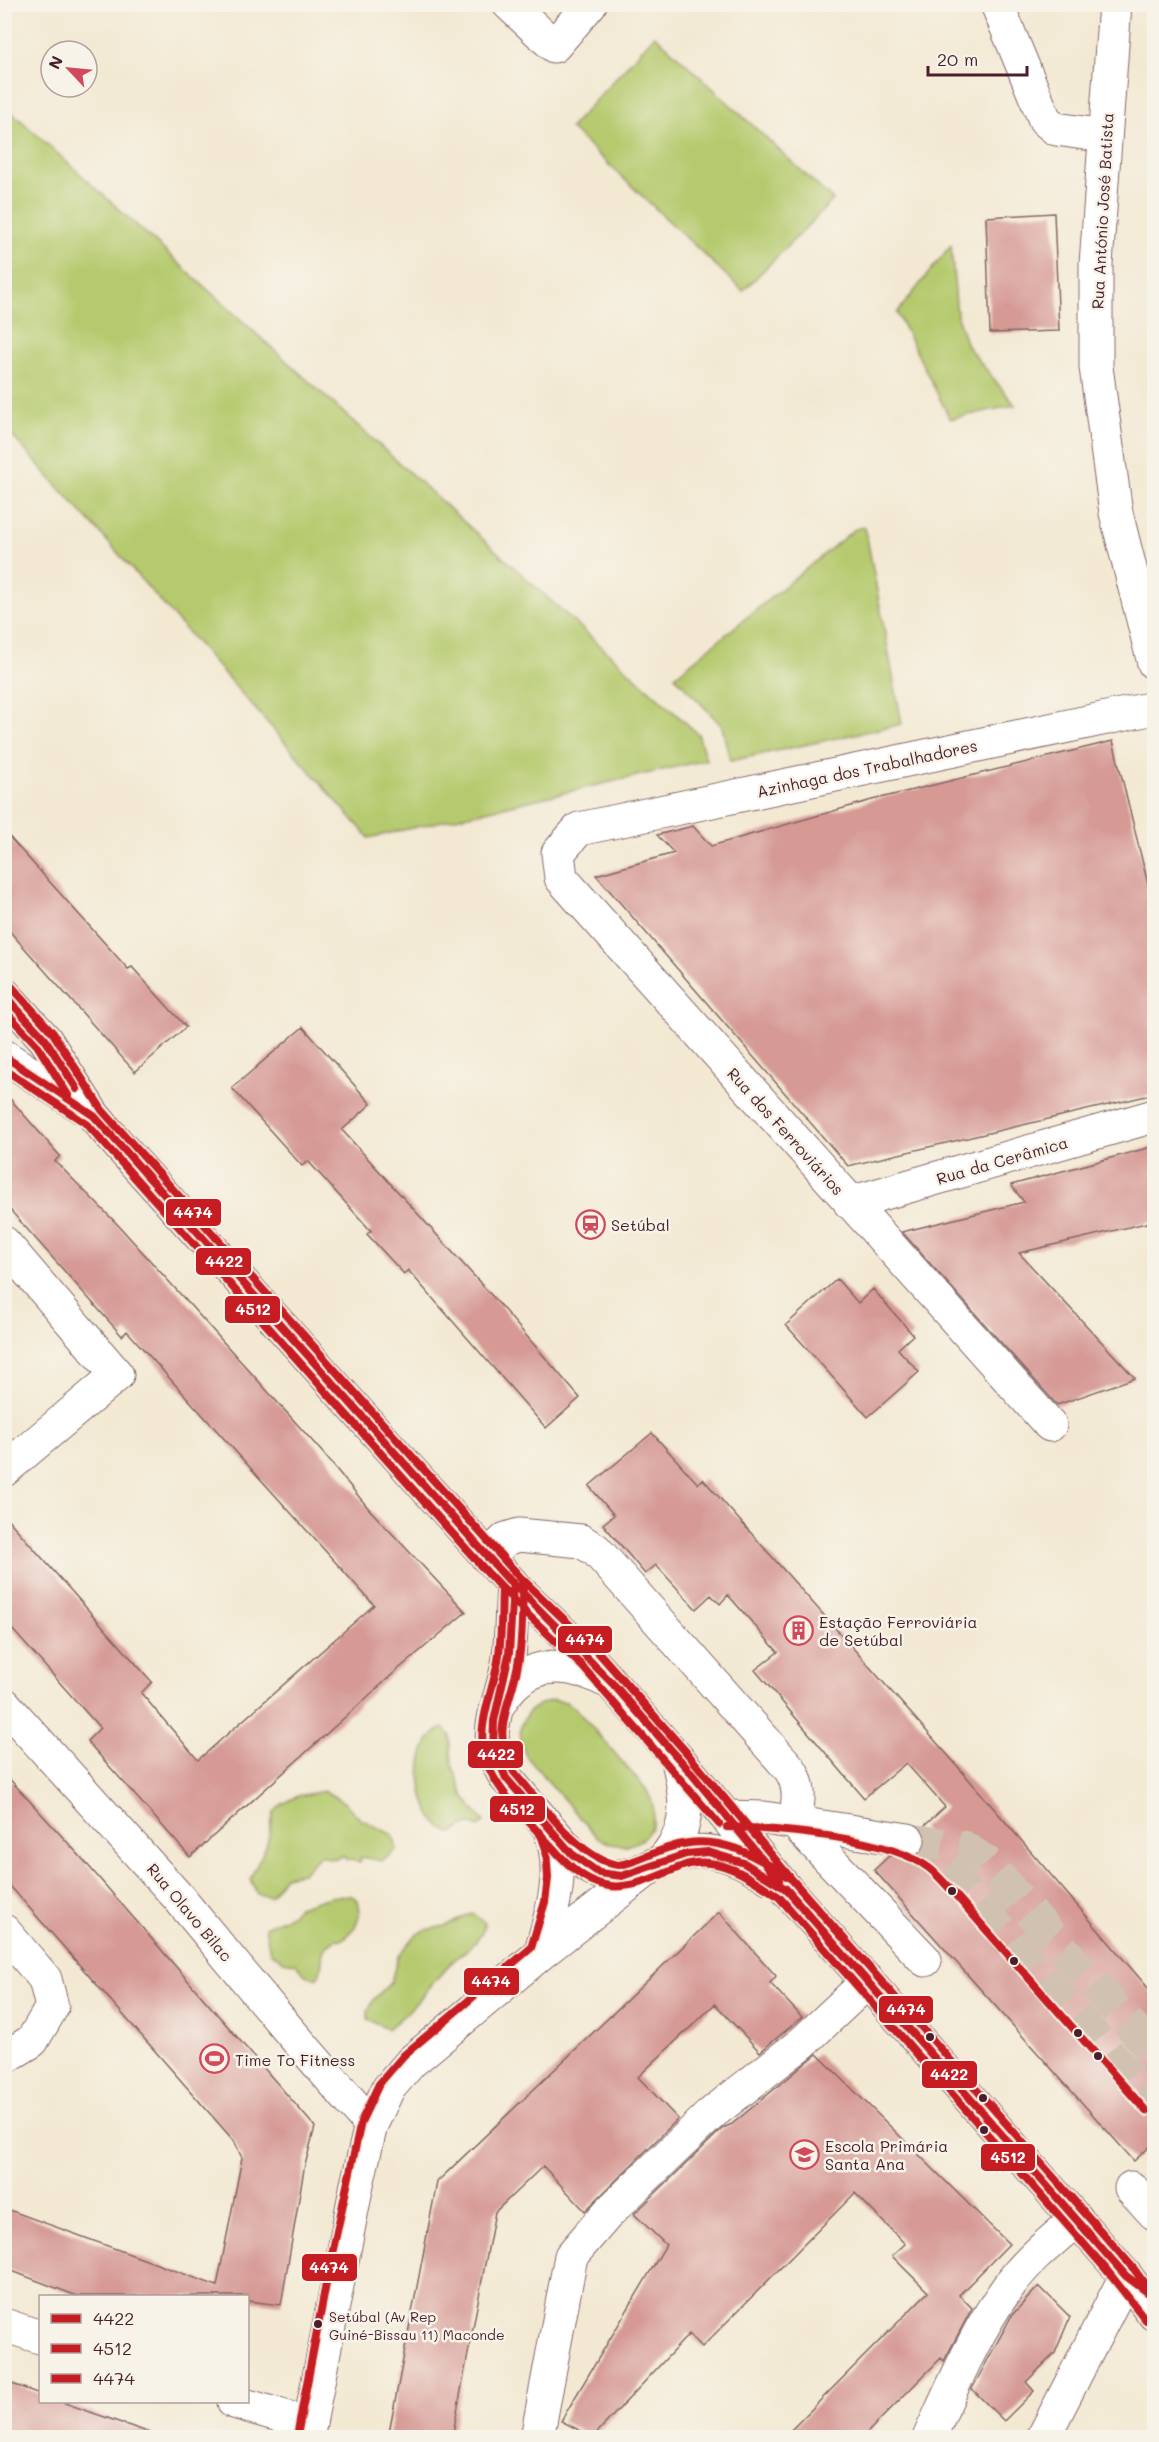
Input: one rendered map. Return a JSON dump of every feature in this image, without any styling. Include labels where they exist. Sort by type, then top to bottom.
[{"type":"main road","points":[[509,4],[554,46],[590,4]]},
{"type":"main road","points":[[997,4],[1045,120],[1056,129],[1105,136]]},
{"type":"main road","name":"Rua António José Batista","points":[[1115,4],[1096,264],[1096,367],[1116,513],[1155,663]]},
{"type":"main road","name":"Azinhaga dos Trabalhadores","points":[[579,829],[1155,708]]},
{"type":"main road","name":"Rua dos Ferroviários","points":[[579,829],[558,853],[561,878],[1050,1425]]},
{"type":"main road","points":[[4,993],[45,1040],[94,1116],[487,1557],[611,1683],[678,1759],[786,1889],[1077,2219],[1155,2314]]},
{"type":"main road","points":[[4,1056],[94,1116]]},
{"type":"main road","name":"Rua da Cerâmica","points":[[850,1203],[1155,1116]]},
{"type":"main road","points":[[4,1243],[117,1374],[6,1465]]},
{"type":"main road","points":[[487,1557],[506,1539],[519,1535],[581,1541],[596,1550],[790,1769],[797,1780],[799,1793],[795,1823]]},
{"type":"main road","points":[[513,1585],[508,1662],[491,1728],[491,1746],[498,1766],[550,1828],[584,1865],[599,1873],[630,1876],[693,1852],[715,1853],[736,1859],[758,1870],[786,1889]]},
{"type":"main road","points":[[495,1711],[504,1695],[517,1681],[544,1668],[560,1665],[576,1668],[611,1683]]},
{"type":"main road","name":"Rua Olavo Bilac","points":[[5,1705],[178,1897],[286,2027],[372,2125]]},
{"type":"main road","points":[[237,2403],[308,2431],[345,2242],[372,2125],[388,2089],[411,2062],[540,1954],[672,1850],[681,1834],[685,1817],[683,1781],[678,1759]]},
{"type":"main road","points":[[727,1817],[746,1816],[872,1833],[902,1841]]},
{"type":"main road","points":[[795,1823],[925,1960]]},
{"type":"main road","points":[[540,1954],[555,1904],[559,1878],[556,1847],[550,1828]]},
{"type":"main road","points":[[4,1931],[45,1979],[52,2007],[32,2041],[4,2058]]},
{"type":"main road","points":[[537,2438],[571,2256],[609,2211],[711,2114],[802,2043],[868,1982]]},
{"type":"main road","points":[[1131,2188],[1155,2213]]},
{"type":"main road","points":[[929,2438],[974,2340],[1008,2286],[1023,2268],[1077,2219]]},
{"type":"main road","points":[[1126,2276],[1155,2296]]},
{"type":"main road","points":[[1044,2438],[1126,2276]]},
{"type":"main road","points":[[4,2325],[39,2337]]},
{"type":"green space","points":[[655,35],[833,200],[743,291],[570,128]]},
{"type":"green space","points":[[4,105],[698,734],[706,760],[369,838],[5,428]]},
{"type":"green space","points":[[951,245],[957,316],[967,346],[1015,405],[950,419],[897,313]]},
{"type":"green space","points":[[865,527],[902,724],[730,761],[722,726],[675,676],[855,529]]},
{"type":"green space","points":[[554,1700],[566,1702],[576,1709],[646,1789],[652,1803],[654,1817],[644,1837],[623,1846],[596,1836],[526,1756],[521,1736],[524,1720],[535,1707]]},
{"type":"green space","points":[[444,1728],[450,1735],[452,1764],[464,1797],[484,1822],[479,1827],[472,1824],[466,1825],[453,1833],[440,1827],[430,1815],[421,1782],[421,1764],[425,1748],[432,1735]]},
{"type":"green space","points":[[325,1791],[345,1803],[360,1819],[393,1835],[397,1849],[383,1861],[361,1857],[360,1862],[346,1859],[343,1856],[332,1858],[321,1855],[302,1873],[285,1876],[270,1896],[257,1894],[250,1879],[267,1844],[274,1812],[282,1804],[298,1796]]},
{"type":"green space","points":[[350,1895],[358,1900],[357,1923],[346,1937],[341,1940],[336,1939],[325,1948],[318,1977],[307,1976],[302,1973],[296,1963],[283,1961],[270,1952],[265,1927],[293,1914],[298,1907],[330,1897]]},
{"type":"green space","points":[[472,1913],[485,1923],[480,1937],[449,1965],[413,2007],[387,2029],[368,2020],[368,2011],[374,1999],[391,1982],[398,1956],[416,1935],[425,1930],[446,1926]]},
{"type":"building","points":[[1054,213],[1059,331],[990,333],[986,217]]},
{"type":"building","points":[[1113,741],[1155,913],[1155,1094],[848,1166],[596,875],[674,853],[657,835],[693,826],[711,846],[872,800]]},
{"type":"building","points":[[4,831],[128,969],[132,967],[186,1027],[135,1072],[4,925]]},
{"type":"building","points":[[303,1027],[371,1104],[342,1130],[493,1297],[580,1398],[546,1428],[408,1270],[404,1274],[367,1234],[371,1231],[308,1161],[302,1166],[232,1088]]},
{"type":"building","points":[[4,1092],[60,1156],[55,1161],[119,1226],[323,1453],[369,1509],[466,1612],[395,1672],[190,1857],[87,1741],[100,1728],[4,1620],[4,1515],[152,1682],[141,1693],[198,1760],[374,1605],[127,1331],[122,1336],[4,1203]]},
{"type":"building","points":[[1155,1146],[1155,1221],[1019,1253],[1135,1378],[1057,1405],[902,1232],[1024,1202],[1011,1185]]},
{"type":"building","points":[[837,1279],[858,1303],[873,1289],[913,1335],[898,1349],[919,1372],[868,1417],[786,1325]]},
{"type":"building","points":[[652,1433],[698,1484],[703,1479],[953,1761],[1155,1996],[1155,2142],[1134,2161],[874,1870],[889,1856],[914,1858],[922,1852],[927,1842],[922,1828],[945,1807],[906,1763],[864,1798],[755,1670],[778,1652],[728,1595],[720,1604],[711,1595],[696,1609],[656,1565],[645,1574],[603,1524],[614,1515],[589,1486]]},
{"type":"building","points":[[4,1773],[79,1855],[315,2127],[304,2169],[281,2305],[249,2301],[249,2295],[74,2295],[4,2268],[4,2208],[217,2286],[242,2158],[234,2141],[4,1879]]},
{"type":"building","points":[[719,1912],[776,1976],[770,1983],[802,2017],[760,2052],[715,2004],[638,2077],[678,2119],[585,2211],[543,2166],[495,2212],[452,2438],[388,2438],[437,2182]]},
{"type":"building","points":[[817,2054],[1009,2244],[959,2295],[972,2308],[944,2361],[941,2358],[862,2438],[783,2438],[928,2292],[892,2256],[905,2244],[855,2193],[702,2347],[689,2334],[593,2437],[561,2421],[666,2245],[634,2214],[723,2128],[732,2124]]},
{"type":"building","points":[[1039,2286],[1070,2317],[1055,2353],[1026,2382],[1034,2391],[1004,2421],[972,2389],[1012,2315]]},
{"type":"building","points":[[4,2381],[39,2394],[39,2403],[65,2403],[153,2434],[152,2438],[4,2438]]},
{"type":"tunnel","points":[[910,1840],[963,1847],[985,1861],[1154,2052]]},
{"type":"tunnel","points":[[904,1844],[935,1859],[960,1884],[1154,2104]]},
{"type":"transit line","name":"4474","points":[[12,987],[53,1033],[102,1110],[521,1578],[598,1652],[686,1752],[794,1882],[1134,2269],[1154,2297]]},
{"type":"transit line","name":"4422","points":[[4,995],[45,1039],[77,1089]]},
{"type":"transit line","name":"4512","points":[[4,1010],[37,1045],[68,1095]]},
{"type":"transit line","name":"4422","points":[[4,1056],[94,1116],[513,1585],[509,1654],[494,1721],[493,1748],[506,1778],[572,1854],[599,1873],[622,1876],[686,1854],[708,1852],[744,1863],[786,1889],[1126,2276],[1154,2297]]},
{"type":"transit line","name":"4512","points":[[4,1069],[87,1124],[502,1589],[499,1652],[483,1728],[484,1755],[501,1789],[558,1854],[592,1881],[612,1886],[631,1885],[683,1866],[709,1863],[734,1870],[779,1897],[1105,2268],[1146,2320]]},
{"type":"transit line","name":"4474","points":[[498,1553],[521,1579],[523,1585],[520,1654],[504,1718],[503,1744],[514,1772],[548,1813],[575,1841],[604,1861],[619,1865],[671,1847],[704,1842],[719,1844],[749,1854],[791,1879]]},
{"type":"transit line","name":"4422","points":[[488,1558],[614,1685],[686,1767],[779,1880]]},
{"type":"transit line","name":"4512","points":[[480,1565],[582,1666],[719,1824]]},
{"type":"transit line","name":"4512","points":[[727,1827],[803,1833],[861,1842],[911,1857],[929,1868],[952,1891],[1146,2111]]},
{"type":"transit line","name":"4474","points":[[297,2436],[330,2263],[361,2122],[379,2084],[404,2055],[531,1948],[545,1902],[548,1878],[546,1849],[540,1832]]},
{"type":"place","name":"Setúbal","points":[[590,1224]]},
{"type":"place","name":"Estação Ferroviária de Setúbal","points":[[798,1630]]},
{"type":"place","name":"Time To Fitness","points":[[214,2059]]},
{"type":"place","name":"Escola Primária Santa Ana","points":[[804,2154]]},
{"type":"place","name":"Setúbal (Av Rep Guiné-Bissau 11) Maconde","points":[[318,2324]]}]
